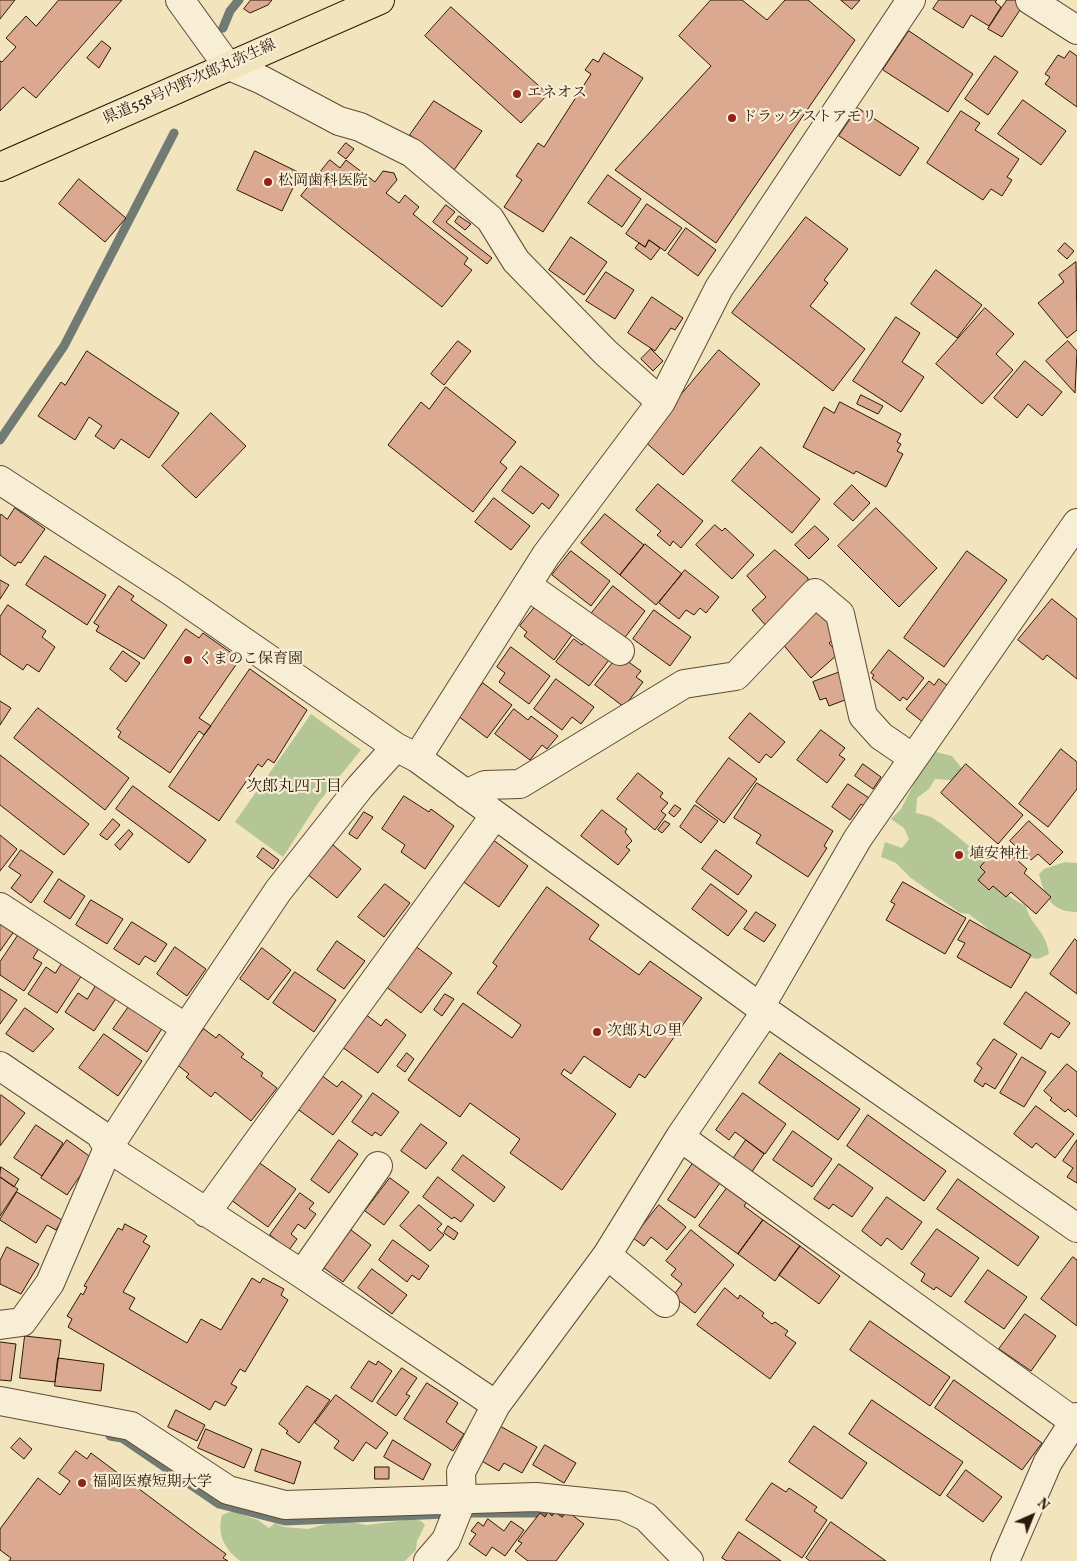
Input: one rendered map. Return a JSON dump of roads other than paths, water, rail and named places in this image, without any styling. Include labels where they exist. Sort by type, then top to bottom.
[{"type":"main road","name":"県道558号内野次郎丸弥生線","points":[[0,167],[227,65],[380,0]]},
{"type":"street","points":[[180,0],[227,65],[262,80],[339,121],[360,127],[412,153],[490,219],[516,260],[606,353],[660,402]]},
{"type":"street","points":[[0,1325],[22,1322],[50,1283],[108,1148],[278,891],[360,787],[407,752],[528,586],[546,554],[660,402],[719,288],[911,0]]},
{"type":"street","points":[[1030,0],[1077,30]]},
{"type":"street","points":[[0,480],[172,592],[407,752],[763,1009],[1077,1228]]},
{"type":"street","points":[[438,1558],[462,1500],[461,1472],[496,1406],[607,1255],[680,1137],[763,1009],[858,838],[1077,523]]},
{"type":"street","points":[[528,586],[620,651]]},
{"type":"street","points":[[466,794],[485,785],[520,784],[684,684],[736,676],[815,593],[840,614],[863,716],[881,736],[913,758]]},
{"type":"street","points":[[206,1213],[495,815]]},
{"type":"street","points":[[0,907],[186,1028]]},
{"type":"street","points":[[0,1066],[100,1134],[108,1148],[302,1274],[496,1406]]},
{"type":"street","points":[[680,1137],[1075,1419],[1048,1462],[1005,1561]]},
{"type":"street","points":[[302,1274],[378,1166]]},
{"type":"street","points":[[607,1255],[665,1303]]},
{"type":"street","points":[[0,1401],[131,1426],[228,1490],[285,1505],[536,1497],[623,1506],[646,1517],[690,1561]]},
{"type":"waterway","points":[[223,28],[230,11],[239,0]]},
{"type":"waterway","points":[[0,440],[64,346],[174,133]]},
{"type":"waterway","points":[[110,1436],[122,1438],[219,1504],[285,1521],[446,1514]]},
{"type":"waterway","points":[[467,1513],[569,1513]]},
{"type":"place","name":"エネオス","points":[[517,94]]},
{"type":"place","name":"ドラッグストアモリ","points":[[732,118]]},
{"type":"place","name":"松岡歯科医院","points":[[268,182]]},
{"type":"place","name":"くまのこ保育園","points":[[188,660]]},
{"type":"place","name":"埴安神社","points":[[959,855]]},
{"type":"place","name":"次郎丸の里","points":[[597,1032]]},
{"type":"place","name":"福岡医療短期大学","points":[[82,1483]]},
{"type":"district","name":"次郎丸四丁目","points":[[294,788]]}]
